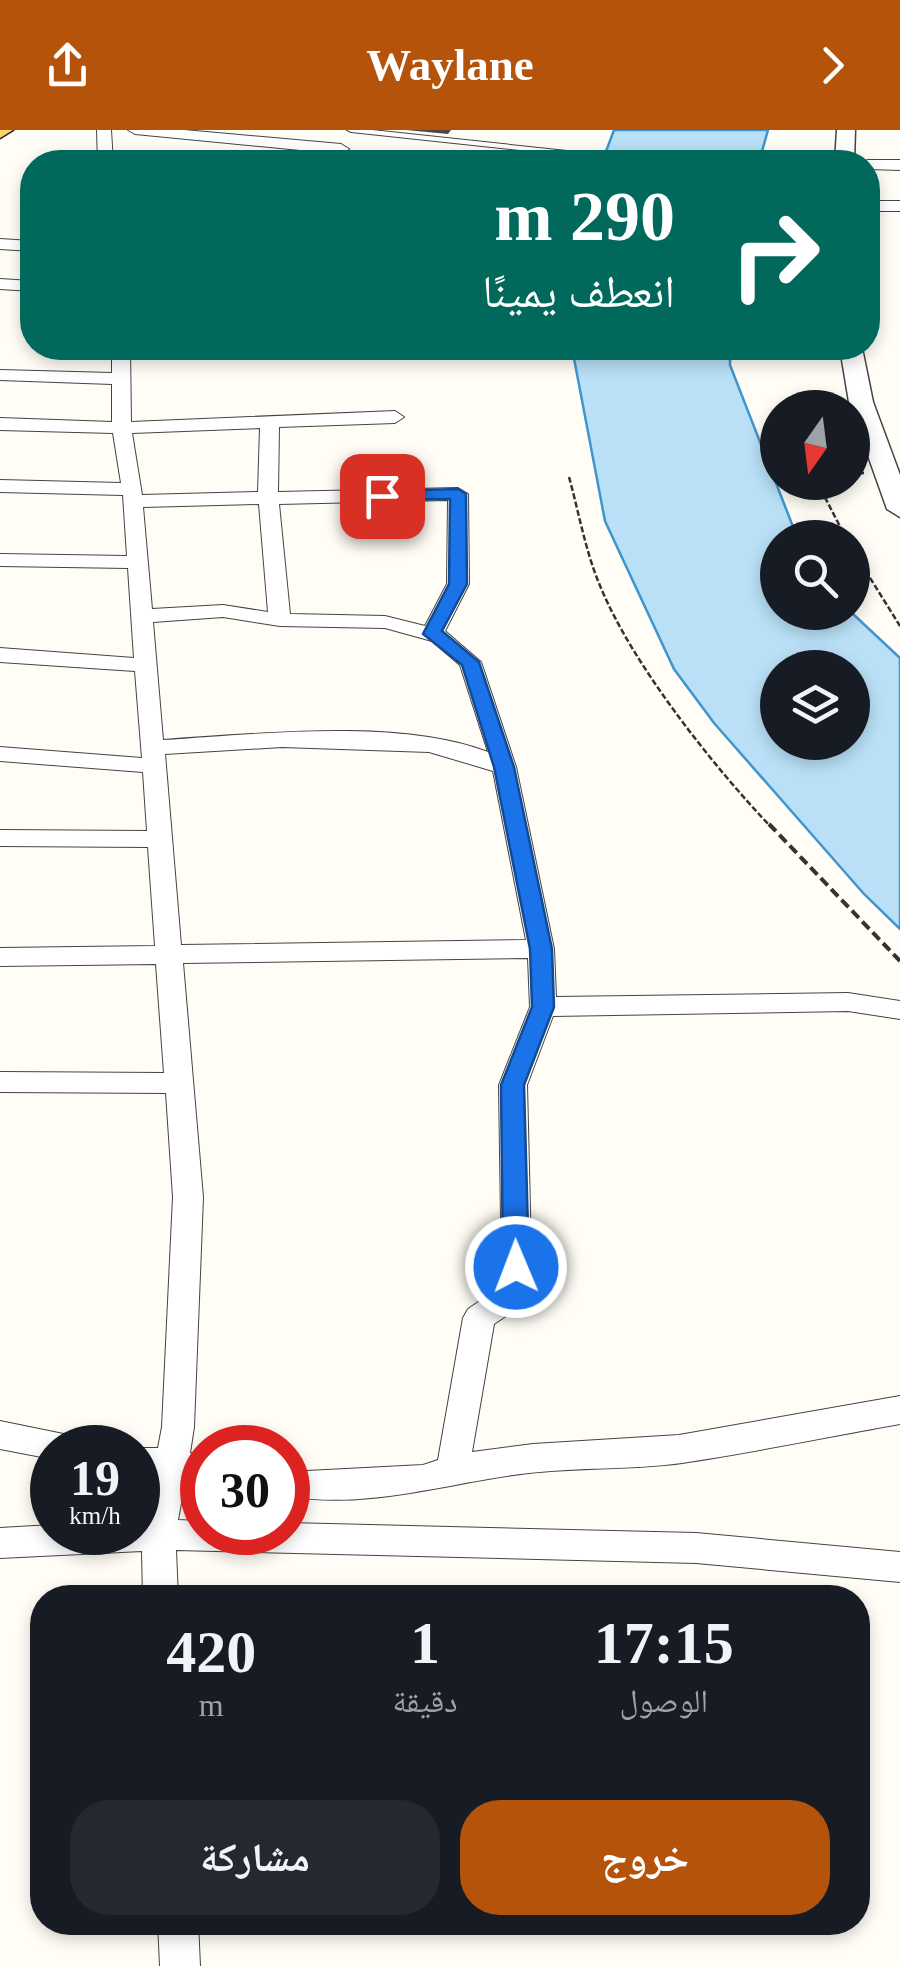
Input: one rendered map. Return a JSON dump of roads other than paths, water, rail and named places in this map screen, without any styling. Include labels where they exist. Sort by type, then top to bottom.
[{"type":"street","points":[[136,130],[341,149]]},
{"type":"street","points":[[122,360],[122,428],[132,495],[188,1196],[178,1428],[160,1523]]},
{"type":"street","points":[[853,360],[861,402],[900,509]]},
{"type":"street","points":[[0,376],[123,379]]},
{"type":"street","points":[[0,424],[122,428],[395,416]]},
{"type":"street","points":[[270,422],[268,498],[280,620]]},
{"type":"street","points":[[0,486],[132,495],[268,498],[458,494],[458,584],[432,634]]},
{"type":"street","points":[[0,560],[137,562]]},
{"type":"street","points":[[141,616],[223,611],[280,620],[385,622],[440,636],[470,662],[504,767],[541,949],[543,1007],[513,1085],[517,1292],[479,1318],[453,1470]]},
{"type":"street","points":[[0,655],[145,665]]},
{"type":"street","points":[[0,754],[152,756],[260,741],[420,745],[481,754],[504,767]]},
{"type":"street","points":[[0,838],[159,839]]},
{"type":"street","points":[[0,957],[541,949]]},
{"type":"street","points":[[543,1007],[848,1002],[900,1010]]},
{"type":"street","points":[[0,1094],[0,1082],[179,1083]]},
{"type":"street","points":[[310,1485],[423,1479],[453,1470],[533,1458],[679,1449],[900,1410]]},
{"type":"street","points":[[0,1435],[30,1440]]},
{"type":"street","points":[[160,1535],[696,1548],[900,1567]]},
{"type":"street","points":[[0,1543],[30,1541]]},
{"type":"street","points":[[159,1555],[160,1585]]},
{"type":"street","points":[[179,1935],[180,1966]]},
{"type":"lane","points":[[350,130],[547,150]]},
{"type":"lane","points":[[474,143],[480,130]]},
{"type":"water","points":[[614,130],[768,130],[762,150],[606,150]]},
{"type":"water","points":[[574,360],[730,360],[760,442],[760,500],[783,500],[790,520],[760,520],[760,630],[870,630],[900,658],[900,929],[864,894],[714,723],[674,669],[605,521]]}]
